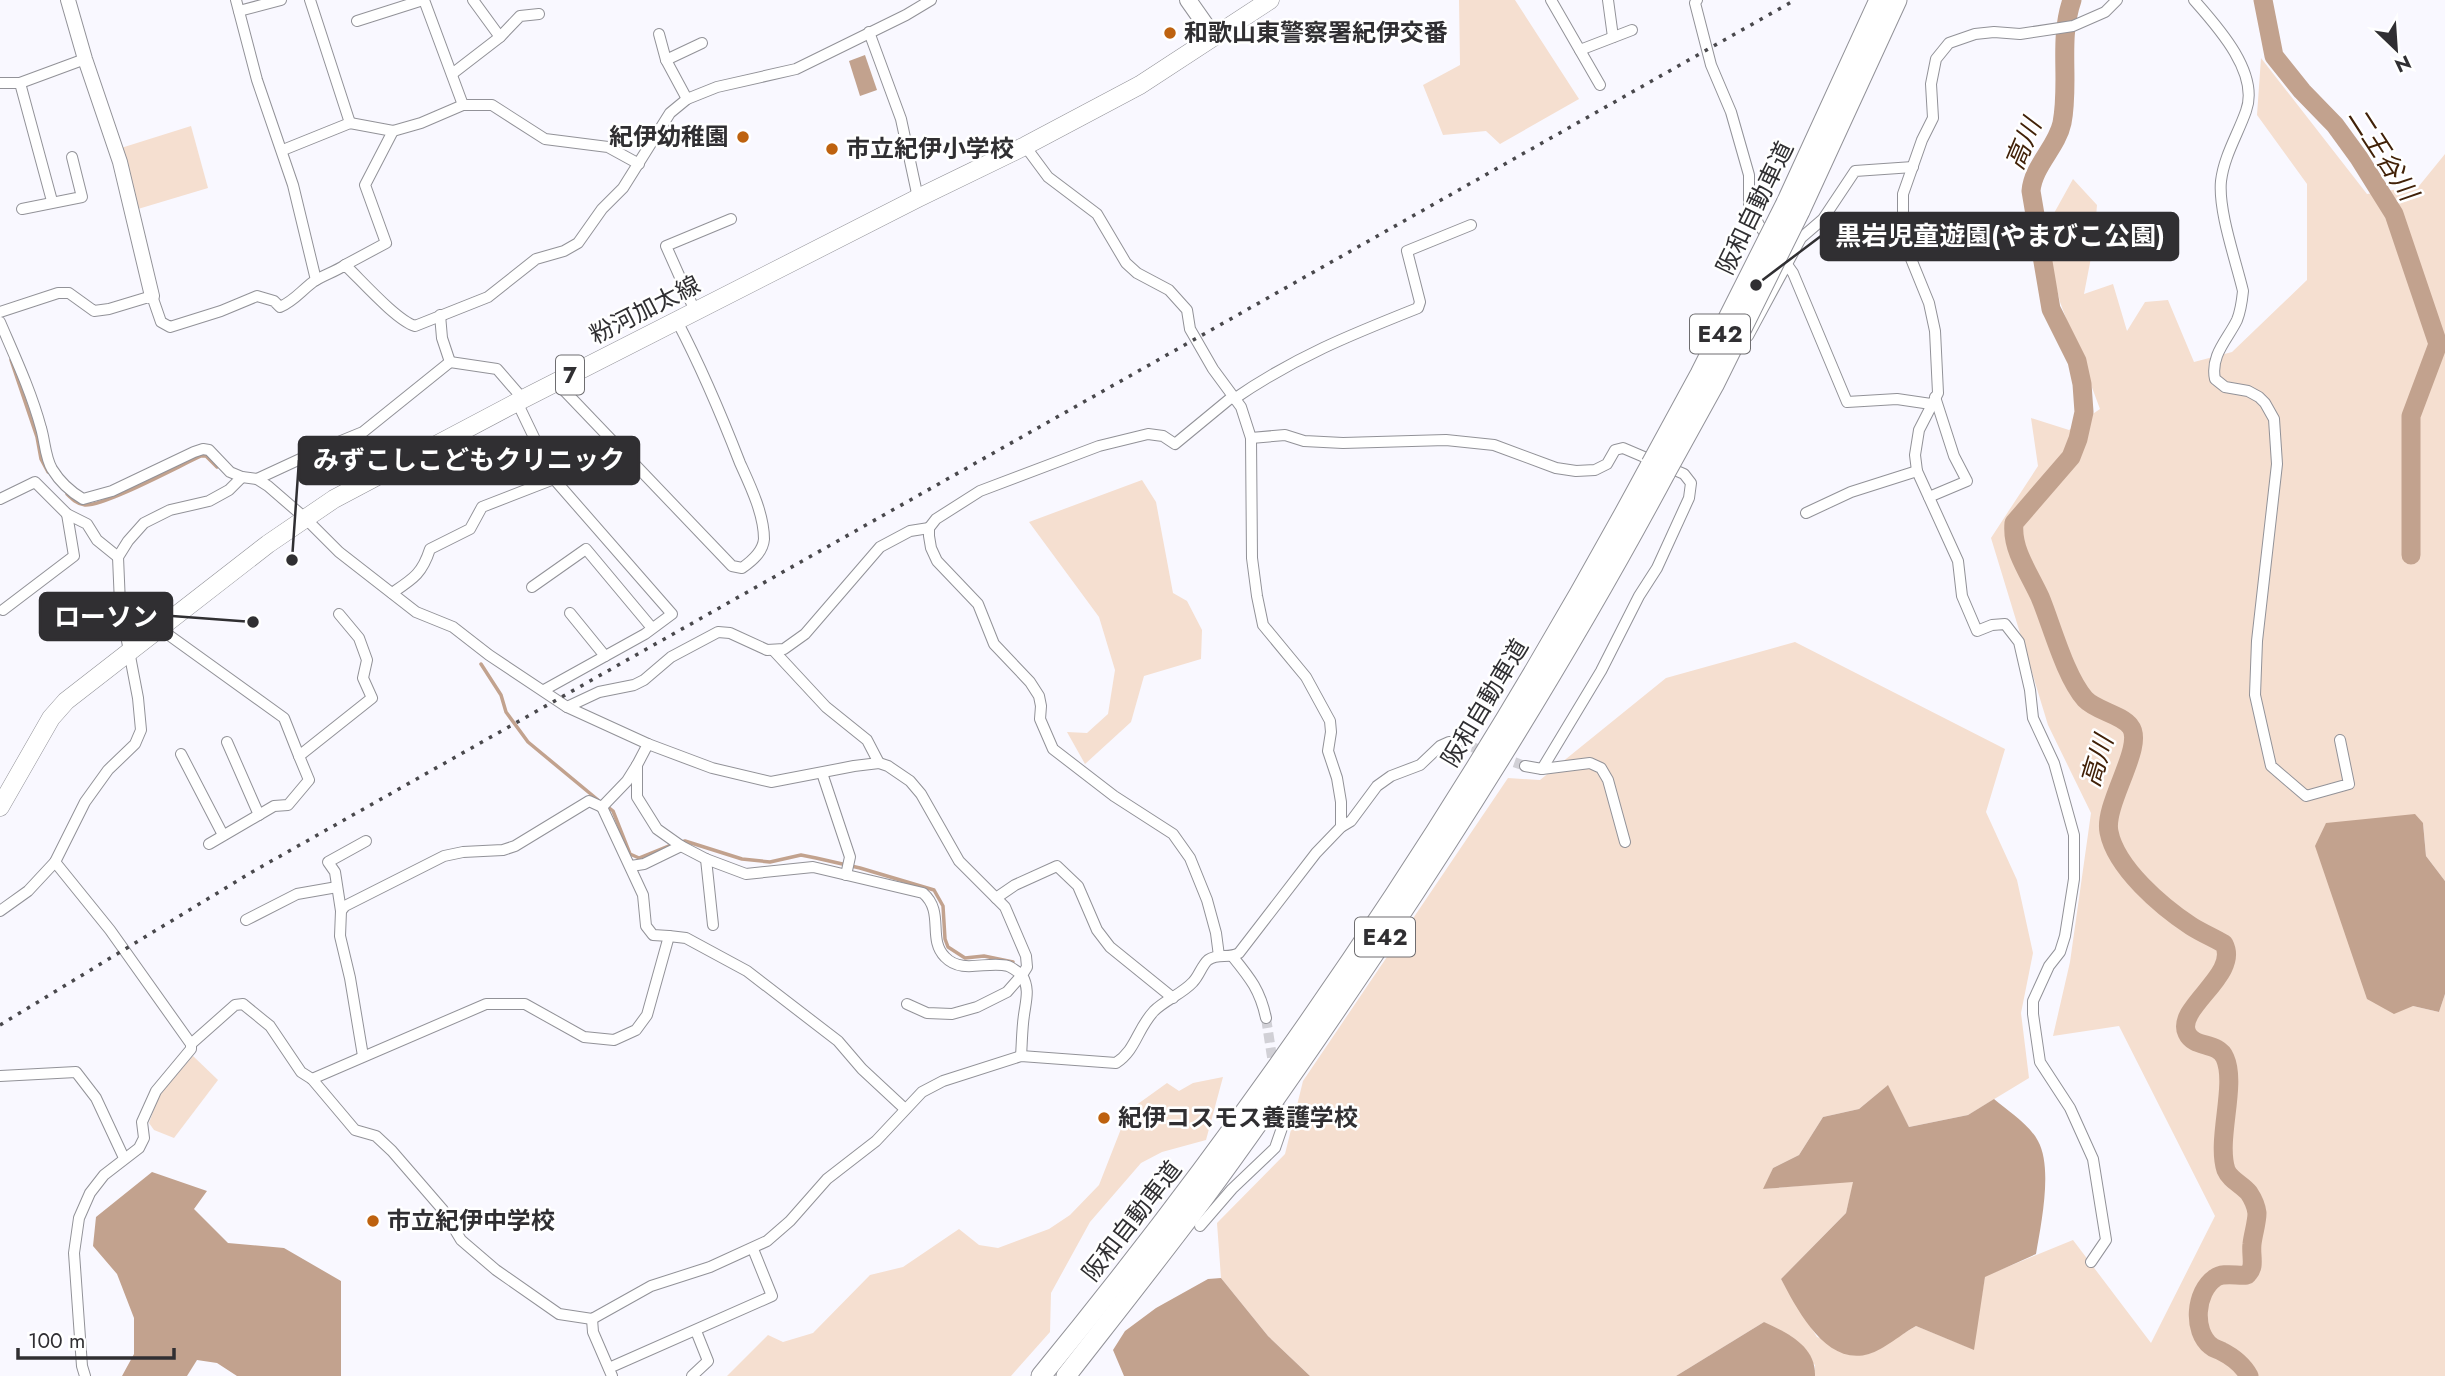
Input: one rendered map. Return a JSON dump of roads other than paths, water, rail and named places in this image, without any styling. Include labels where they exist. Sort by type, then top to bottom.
[{"type":"highway","name":"阪和自動車道","points":[[1066,1376],[1179,1230],[1321,1034],[1544,688],[1612,572],[1664,469],[1714,385],[1793,207],[1879,0]]},
{"type":"highway","name":"阪和自動車道","points":[[1793,207],[1897,0]]},
{"type":"highway","name":"阪和自動車道","points":[[1039,1376],[1067,1345],[1189,1189],[1296,1039],[1375,924],[1599,560],[1664,469]]},
{"type":"main road","points":[[1188,0],[1214,37]]},
{"type":"main road","name":"粉河加太線","points":[[0,807],[51,718],[66,701],[159,628],[334,499],[556,382],[1025,146],[1140,85],[1270,0]]},
{"type":"street","points":[[68,0],[120,162],[160,322],[170,327],[257,296],[274,301],[280,307],[294,301],[316,280],[335,273],[386,243],[365,185],[394,131]]},
{"type":"street","points":[[281,0],[238,6],[257,80],[282,149],[316,280]]},
{"type":"street","points":[[310,0],[350,123]]},
{"type":"street","points":[[357,21],[424,0],[463,104]]},
{"type":"street","points":[[473,0],[500,37]]},
{"type":"street","points":[[345,265],[408,324],[415,326],[488,297],[536,260],[564,251],[578,243],[602,209],[623,188],[670,113],[687,99],[717,86],[796,69],[931,0]]},
{"type":"street","points":[[1551,0],[1601,85]]},
{"type":"street","points":[[1608,0],[1613,37]]},
{"type":"street","points":[[1697,0],[1695,3],[1711,65],[1731,112],[1749,175],[1749,204],[1759,225],[1793,273],[1847,402],[1897,399],[1933,401]]},
{"type":"street","points":[[2091,1262],[2106,1240],[2093,1159],[2070,1108],[2040,1062],[2033,1014],[2033,1001],[2049,967],[2060,953],[2065,936],[2074,879],[2074,835],[2054,763],[2034,718],[2019,642],[2005,624],[1992,625],[1977,631],[1962,596],[1958,561],[1917,471],[1914,455],[1919,430],[1938,393],[1935,331],[1929,303],[1907,249],[1903,194],[1933,118],[1931,84],[1936,59],[1949,43],[1975,34],[2020,34],[2073,26],[2105,12],[2118,0]]},
{"type":"street","points":[[2194,0],[2231,45],[2246,76],[2249,97],[2247,109],[2225,162],[2221,183],[2225,218],[2243,291],[2242,303],[2236,320],[2218,351],[2213,370],[2215,379],[2225,387],[2248,391],[2259,397],[2274,419],[2277,464],[2257,641],[2255,695],[2271,766],[2306,796],[2349,785],[2340,740]]},
{"type":"street","points":[[452,74],[500,37],[520,16],[538,13]]},
{"type":"street","points":[[1580,50],[1632,30]]},
{"type":"street","points":[[869,32],[901,119],[918,198]]},
{"type":"street","points":[[659,34],[666,60],[687,99]]},
{"type":"street","points":[[666,60],[702,43]]},
{"type":"street","points":[[0,83],[20,83],[85,59]]},
{"type":"street","points":[[20,83],[52,201]]},
{"type":"street","points":[[282,149],[350,123],[394,131],[421,123],[463,104],[492,105],[545,139],[608,147],[639,164]]},
{"type":"street","points":[[1025,146],[1048,177],[1097,214],[1126,263],[1137,273],[1169,290],[1187,310],[1190,329],[1241,407],[1251,438],[1252,558],[1263,625],[1307,677],[1330,721],[1328,751],[1339,790],[1341,827]]},
{"type":"street","points":[[22,209],[82,197],[72,158]]},
{"type":"street","points":[[1664,469],[1801,238],[1823,219],[1855,171],[1913,167]]},
{"type":"street","points":[[695,312],[666,246],[731,219]]},
{"type":"street","points":[[567,707],[599,692],[634,685],[671,657],[718,632],[730,633],[766,650],[784,649],[805,634],[880,547],[910,531],[929,528],[936,519],[980,491],[1099,446],[1149,434],[1163,436],[1175,444],[1233,398],[1292,362],[1340,339],[1418,308],[1420,302],[1408,251],[1471,225]]},
{"type":"street","points":[[0,312],[58,293],[69,293],[94,311],[152,296]]},
{"type":"street","points":[[440,315],[442,338],[450,362]]},
{"type":"street","points":[[556,382],[732,566],[742,568],[755,558],[764,542],[763,527],[706,376],[677,321]]},
{"type":"street","points":[[0,322],[21,366],[42,429],[48,460],[72,493],[83,499],[112,491],[203,449],[209,450],[230,472],[257,479],[274,491],[339,552],[416,612],[453,627],[489,655],[567,707],[648,744],[712,768],[771,782],[854,766],[879,764],[888,766],[910,781],[921,794],[958,861],[1005,907],[1026,956],[1027,967],[1007,992],[977,1007],[951,1014],[927,1013],[906,1003]]},
{"type":"street","points":[[257,479],[363,432],[450,362],[497,369],[520,401],[554,480],[672,614],[544,690]]},
{"type":"street","points":[[1929,497],[1966,481],[1933,401]]},
{"type":"street","points":[[1251,438],[1285,435],[1304,441],[1343,443],[1446,440],[1494,445],[1556,468],[1576,471],[1595,470],[1607,464],[1615,450],[1623,448],[1664,469],[1684,474],[1691,483],[1689,498],[1657,568],[1639,596],[1601,671],[1542,769]]},
{"type":"street","points":[[1806,513],[1851,492],[1917,471]]},
{"type":"street","points":[[0,911],[28,891],[55,862],[85,802],[108,770],[135,744],[141,730],[138,698],[120,604],[118,556],[144,523],[170,510],[209,501],[229,490],[242,477]]},
{"type":"street","points":[[392,593],[411,581],[424,568],[430,549],[470,529],[482,508],[554,480]]},
{"type":"street","points":[[0,499],[36,482],[67,514],[87,524],[96,540],[118,556]]},
{"type":"street","points":[[4,610],[74,556],[67,514]]},
{"type":"street","points":[[929,528],[931,548],[937,561],[978,604],[994,644],[1030,682],[1039,696],[1040,719],[1053,750],[1114,796],[1173,834],[1190,858],[1216,933],[1219,956]]},
{"type":"street","points":[[532,587],[586,550],[652,628]]},
{"type":"street","points":[[570,613],[605,656]]},
{"type":"street","points":[[299,756],[372,698],[363,678],[367,660],[359,638],[339,614]]},
{"type":"street","points":[[159,628],[284,718],[309,780],[288,805],[274,806],[209,844]]},
{"type":"street","points":[[774,651],[826,707],[867,740],[879,764]]},
{"type":"street","points":[[191,1044],[235,1006],[243,1004],[270,1026],[302,1072],[312,1079],[355,1130],[376,1136],[392,1151],[443,1210],[461,1240],[496,1270],[559,1314],[592,1319],[651,1286],[710,1267],[767,1241],[790,1221],[827,1178],[876,1141],[922,1092],[943,1081],[1021,1056],[1116,1063],[1127,1056],[1140,1028],[1156,1009],[1194,981],[1207,961],[1219,956],[1233,957],[1239,953],[1316,853],[1341,827],[1351,821],[1377,786],[1391,776],[1420,765],[1440,746],[1458,742]]},
{"type":"street","points":[[227,743],[258,815]]},
{"type":"street","points":[[602,807],[627,781],[648,744]]},
{"type":"street","points":[[181,754],[223,835]]},
{"type":"street","points":[[1525,766],[1542,769],[1590,763],[1601,768],[1608,780],[1625,842]]},
{"type":"street","points":[[637,765],[637,797],[657,829],[706,859],[746,874],[813,867],[923,893],[931,900],[934,908],[937,947],[946,960],[965,967],[1007,966],[1022,975],[1027,983],[1021,1056]]},
{"type":"street","points":[[822,773],[850,857],[846,875]]},
{"type":"street","points":[[341,911],[444,856],[503,850],[515,846],[589,801],[602,807],[622,853],[631,866],[643,895],[646,926],[653,935],[686,938],[747,971],[838,1041],[862,1069],[905,1109]]},
{"type":"street","points":[[363,1056],[340,936],[341,911],[335,872],[328,862],[366,841]]},
{"type":"street","points":[[631,866],[644,864],[681,846]]},
{"type":"street","points":[[706,859],[713,925]]},
{"type":"street","points":[[55,862],[110,930],[191,1044],[191,1049],[156,1091],[142,1122],[144,1138],[139,1148],[104,1175],[90,1194],[79,1218],[74,1254],[85,1376]]},
{"type":"street","points":[[996,898],[1015,885],[1057,866],[1078,886],[1097,930],[1110,947],[1173,999]]},
{"type":"street","points":[[246,920],[297,894],[337,887]]},
{"type":"street","points":[[312,1079],[486,1004],[526,1004],[584,1037],[614,1040],[636,1030],[647,1014],[669,936]]},
{"type":"street","points":[[1233,957],[1262,996],[1266,1018]]},
{"type":"street","points":[[0,1076],[76,1072],[96,1098],[124,1158]]},
{"type":"street","points":[[1200,1226],[1232,1189],[1275,1148],[1283,1125]]},
{"type":"street","points":[[592,1319],[593,1332],[610,1372],[772,1296],[753,1249]]},
{"type":"street","points":[[692,1376],[708,1361],[696,1331]]},
{"type":"waterway","name":"高川","points":[[2072,0],[2066,30],[2062,123],[2036,173],[2031,191],[2051,309],[2077,361],[2084,412],[2071,457],[2014,523],[2014,535],[2019,554],[2078,689],[2095,707],[2126,722],[2133,735],[2133,747],[2109,820],[2113,846],[2130,873],[2154,897],[2191,926],[2224,944],[2227,956],[2223,967],[2190,1013],[2186,1023],[2187,1033],[2195,1041],[2217,1049],[2225,1058],[2229,1083],[2223,1144],[2226,1170],[2230,1177],[2249,1193],[2257,1217],[2251,1270],[2247,1275],[2215,1278],[2203,1292],[2198,1312],[2205,1339],[2211,1346],[2234,1359],[2249,1376]]},
{"type":"waterway","name":"二王谷川","points":[[2263,0],[2274,56],[2302,91],[2335,125],[2394,214],[2438,344],[2411,416],[2411,555]]},
{"type":"waterway","points":[[11,360],[37,437],[41,459],[48,472]]},
{"type":"waterway","points":[[67,494],[80,504],[95,504],[125,493],[201,456],[206,456],[217,467]]},
{"type":"waterway","points":[[481,664],[501,695],[506,712],[528,742],[598,800]]},
{"type":"waterway","points":[[608,807],[613,811],[630,854],[639,858],[671,845]]},
{"type":"waterway","points":[[682,842],[742,859],[770,862],[801,855],[860,868],[934,890],[943,906],[948,947],[965,958],[984,956],[1013,962]]},
{"type":"tunnel","points":[[1458,742],[1525,766]]},
{"type":"tunnel","points":[[1266,1018],[1274,1070]]},
{"type":"tunnel","points":[[1278,1096],[1283,1125]]},
{"type":"railway","points":[[0,1025],[252,872],[1795,0]]},
{"type":"place","name":"和歌山東警察署紀伊交番","points":[[1170,33]]},
{"type":"place","name":"紀伊幼稚園","points":[[743,137]]},
{"type":"place","name":"市立紀伊小学校","points":[[832,149]]},
{"type":"place","name":"黒岩児童遊園(やまびこ公園)","points":[[1756,285]]},
{"type":"place","name":"みずこしこどもクリニック","points":[[292,560]]},
{"type":"place","name":"ローソン","points":[[253,622]]},
{"type":"place","name":"紀伊コスモス養護学校","points":[[1104,1118]]},
{"type":"place","name":"市立紀伊中学校","points":[[373,1221]]}]
